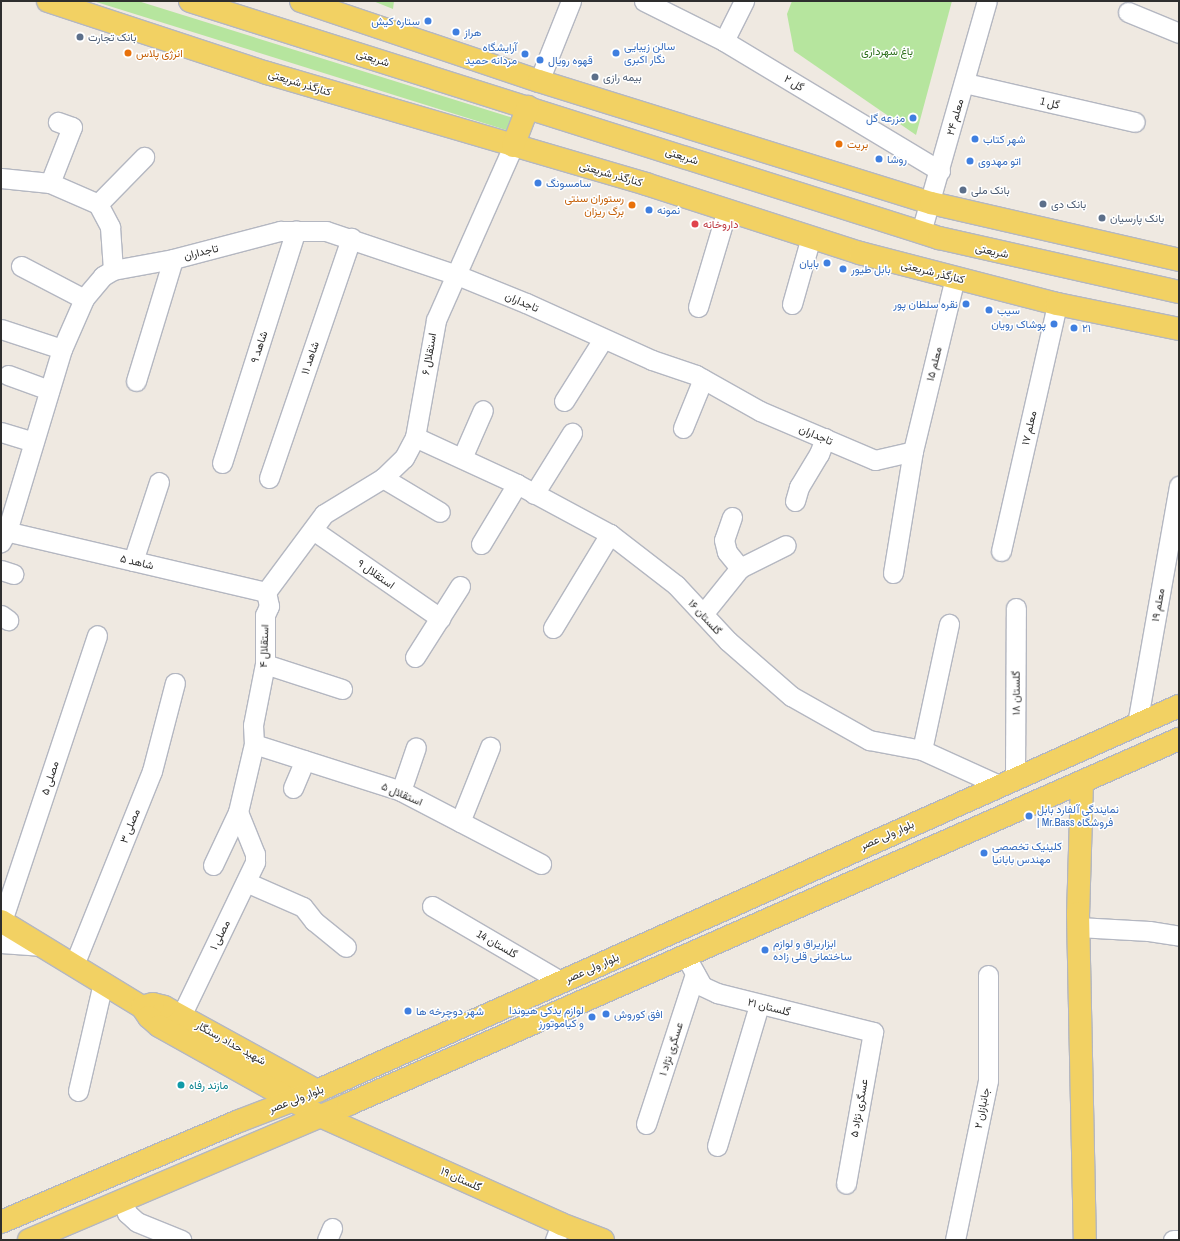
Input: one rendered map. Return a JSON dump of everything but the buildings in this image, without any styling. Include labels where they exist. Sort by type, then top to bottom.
[{"type":"main road","name":"کنارگذر شریعتی","points":[[48,1],[267,73],[727,210],[860,253],[1058,304],[1179,329]]},
{"type":"main road","name":"شریعتی","points":[[190,1],[967,246],[1179,292]]},
{"type":"main road","points":[[301,1],[539,81],[931,203],[1179,260]]},
{"type":"main road","points":[[513,146],[528,107]]},
{"type":"main road","name":"بلوار ولی عصر","points":[[1,1222],[239,1121],[317,1092],[1179,706]]},
{"type":"main road","points":[[29,1240],[122,1199],[300,1125],[1179,739]]},
{"type":"main road","points":[[1082,782],[1078,927],[1085,1240]]},
{"type":"main road","name":"شهید حداد رستگار","points":[[1,921],[142,1007],[149,1017],[159,1026],[320,1116]]},
{"type":"main road","name":"شهید حداد رستگار","points":[[142,1007],[153,1004],[181,1016],[317,1092]]},
{"type":"main road","points":[[317,1092],[320,1116]]},
{"type":"main road","points":[[295,1101],[300,1125]]},
{"type":"main road","name":"گلستان ۱۹","points":[[320,1116],[558,1232],[603,1240]]},
{"type":"street","points":[[539,81],[571,1]]},
{"type":"street","name":"گل ۲","points":[[644,1],[724,41],[940,171]]},
{"type":"street","points":[[724,41],[744,1]]},
{"type":"street","name":"معلم ۲۴","points":[[922,232],[987,1]]},
{"type":"street","points":[[1128,12],[1179,33]]},
{"type":"street","name":"گل 1","points":[[965,83],[1135,122]]},
{"type":"street","points":[[50,183],[72,127],[58,122]]},
{"type":"street","name":"استقلال ۶","points":[[415,437],[436,320],[458,275],[513,146]]},
{"type":"street","points":[[98,204],[144,158]]},
{"type":"street","points":[[1,178],[50,183],[98,204],[110,227],[113,270],[103,276],[84,299],[62,349],[34,442],[3,534]]},
{"type":"street","points":[[698,306],[727,210]]},
{"type":"street","name":"شاهد ۹","points":[[222,463],[296,230]]},
{"type":"street","name":"تاجداران","points":[[113,270],[173,259],[280,231],[326,231],[351,238],[458,275],[603,339],[703,379],[760,411],[875,460],[912,451]]},
{"type":"street","points":[[792,304],[811,237]]},
{"type":"street","name":"شاهد ۱۱","points":[[269,478],[351,238]]},
{"type":"street","points":[[136,381],[173,259]]},
{"type":"street","points":[[21,266],[84,299]]},
{"type":"street","name":"معلم ۱۵","points":[[892,573],[912,451],[955,277]]},
{"type":"street","name":"معلم ۱۷","points":[[1002,551],[1058,304]]},
{"type":"street","points":[[1,330],[62,349]]},
{"type":"street","points":[[564,401],[603,339]]},
{"type":"street","points":[[8,375],[49,390]]},
{"type":"street","points":[[683,428],[703,379]]},
{"type":"street","points":[[462,458],[484,410]]},
{"type":"street","points":[[1,432],[34,442]]},
{"type":"street","points":[[534,494],[572,433]]},
{"type":"street","points":[[266,592],[324,514],[383,478],[404,458],[415,437]]},
{"type":"street","name":"گلستان ۱۶","points":[[415,437],[517,484],[610,534],[676,585],[728,641],[792,696],[869,740],[922,750],[1007,782]]},
{"type":"street","points":[[795,501],[799,487],[819,454],[825,438]]},
{"type":"street","points":[[383,478],[440,512]]},
{"type":"street","points":[[133,561],[159,482]]},
{"type":"street","points":[[481,544],[517,484]]},
{"type":"street","name":"معلم ۱۹","points":[[1137,724],[1179,486]]},
{"type":"street","points":[[732,517],[724,540],[727,552],[740,568]]},
{"type":"street","name":"استقلال ۹","points":[[313,530],[440,618]]},
{"type":"street","name":"شاهد ۵","points":[[3,534],[133,561],[266,592]]},
{"type":"street","points":[[553,628],[610,534]]},
{"type":"street","points":[[703,614],[740,568],[786,545]]},
{"type":"street","points":[[415,657],[460,586]]},
{"type":"street","name":"استقلال ۴","points":[[213,865],[238,812],[254,744],[253,725],[265,664],[265,615],[269,606],[266,592]]},
{"type":"street","name":"گلستان ۱۸","points":[[1007,782],[1016,608]]},
{"type":"street","points":[[922,750],[949,624]]},
{"type":"street","name":"مصلی ۵","points":[[1,921],[97,635]]},
{"type":"street","points":[[265,664],[342,688]]},
{"type":"street","name":"مصلی ۳","points":[[74,965],[152,771],[175,683]]},
{"type":"street","name":"استقلال ۵","points":[[254,744],[401,791],[541,864]]},
{"type":"street","points":[[401,791],[416,747]]},
{"type":"street","points":[[460,822],[490,747]]},
{"type":"street","points":[[293,788],[305,760]]},
{"type":"street","name":"مصلی ۱","points":[[181,1016],[255,862],[255,854],[238,812]]},
{"type":"street","points":[[246,882],[304,907],[314,921],[346,947]]},
{"type":"street","name":"گلستان 14","points":[[432,906],[562,982]]},
{"type":"street","points":[[1078,927],[1149,931],[1179,936]]},
{"type":"street","points":[[1,943],[43,946]]},
{"type":"street","name":"گلستان ۲۱","points":[[685,955],[702,986],[717,993],[759,1005],[873,1032]]},
{"type":"street","name":"عسگری نژاد ۱","points":[[646,1124],[695,974]]},
{"type":"street","name":"جانبازان ۲","points":[[955,1240],[988,1080],[988,975]]},
{"type":"street","points":[[78,1092],[103,983]]},
{"type":"street","points":[[717,1146],[759,1005]]},
{"type":"street","name":"عسگری نژاد ۵","points":[[846,1184],[873,1032]]},
{"type":"street","points":[[122,1199],[127,1213],[137,1222],[181,1240]]},
{"type":"street","points":[[1173,1240],[1179,1240]]},
{"type":"green space","points":[[93,1],[138,1],[520,120],[516,133]]},
{"type":"green space","points":[[373,1],[394,1],[393,9]]},
{"type":"green space","name":"باغ شهرداری","points":[[792,1],[952,1],[916,135],[794,51],[787,14]]},
{"type":"place","name":"ستاره کیش","points":[[428,21]]},
{"type":"place","name":"هراز","points":[[456,32]]},
{"type":"place","name":"بانک تجارت","points":[[80,37]]},
{"type":"place","name":"انرژی پلاس","points":[[128,53]]},
{"type":"place","name":"سالن زیبایی نگار اکبری","points":[[616,53]]},
{"type":"place","name":"آرایشگاه مردانه حمید","points":[[525,54]]},
{"type":"place","name":"قهوه رویال","points":[[540,60]]},
{"type":"place","name":"بیمه رازی","points":[[595,77]]},
{"type":"place","name":"مزرعه گل","points":[[913,118]]},
{"type":"place","name":"شهر کتاب","points":[[975,139]]},
{"type":"place","name":"بریت","points":[[839,144]]},
{"type":"place","name":"روشا","points":[[879,159]]},
{"type":"place","name":"اتو مهدوی","points":[[970,161]]},
{"type":"place","name":"سامسونگ","points":[[538,183]]},
{"type":"place","name":"بانک ملی","points":[[963,190]]},
{"type":"place","name":"بانک دی","points":[[1043,204]]},
{"type":"place","name":"رستوران سنتی برگ ریزان","points":[[632,205]]},
{"type":"place","name":"نمونه","points":[[649,210]]},
{"type":"place","name":"بانک پارسیان","points":[[1102,218]]},
{"type":"place","name":"داروخانه","points":[[695,224]]},
{"type":"place","name":"بایان","points":[[827,263]]},
{"type":"place","name":"بابل طیور","points":[[843,269]]},
{"type":"place","name":"نقره سلطان پور","points":[[966,304]]},
{"type":"place","name":"سیب","points":[[989,310]]},
{"type":"place","name":"پوشاک رویان","points":[[1054,324]]},
{"type":"place","name":"۲۱","points":[[1074,328]]},
{"type":"place","name":"نمایندگی آلفارد بابل | Mr.Bass فروشگاه","points":[[1029,816]]},
{"type":"place","name":"کلینیک تخصصی مهندس بابانیا","points":[[984,853]]},
{"type":"place","name":"ابزاریراق و لوازم ساختمانی قلی زاده","points":[[765,950]]},
{"type":"place","name":"شهر دوچرخه ها","points":[[408,1011]]},
{"type":"place","name":"افق کوروش","points":[[606,1014]]},
{"type":"place","name":"لوازم یدکی هیوندا و کیاموتورز","points":[[592,1017]]},
{"type":"place","name":"مازند رفاه","points":[[181,1085]]}]
